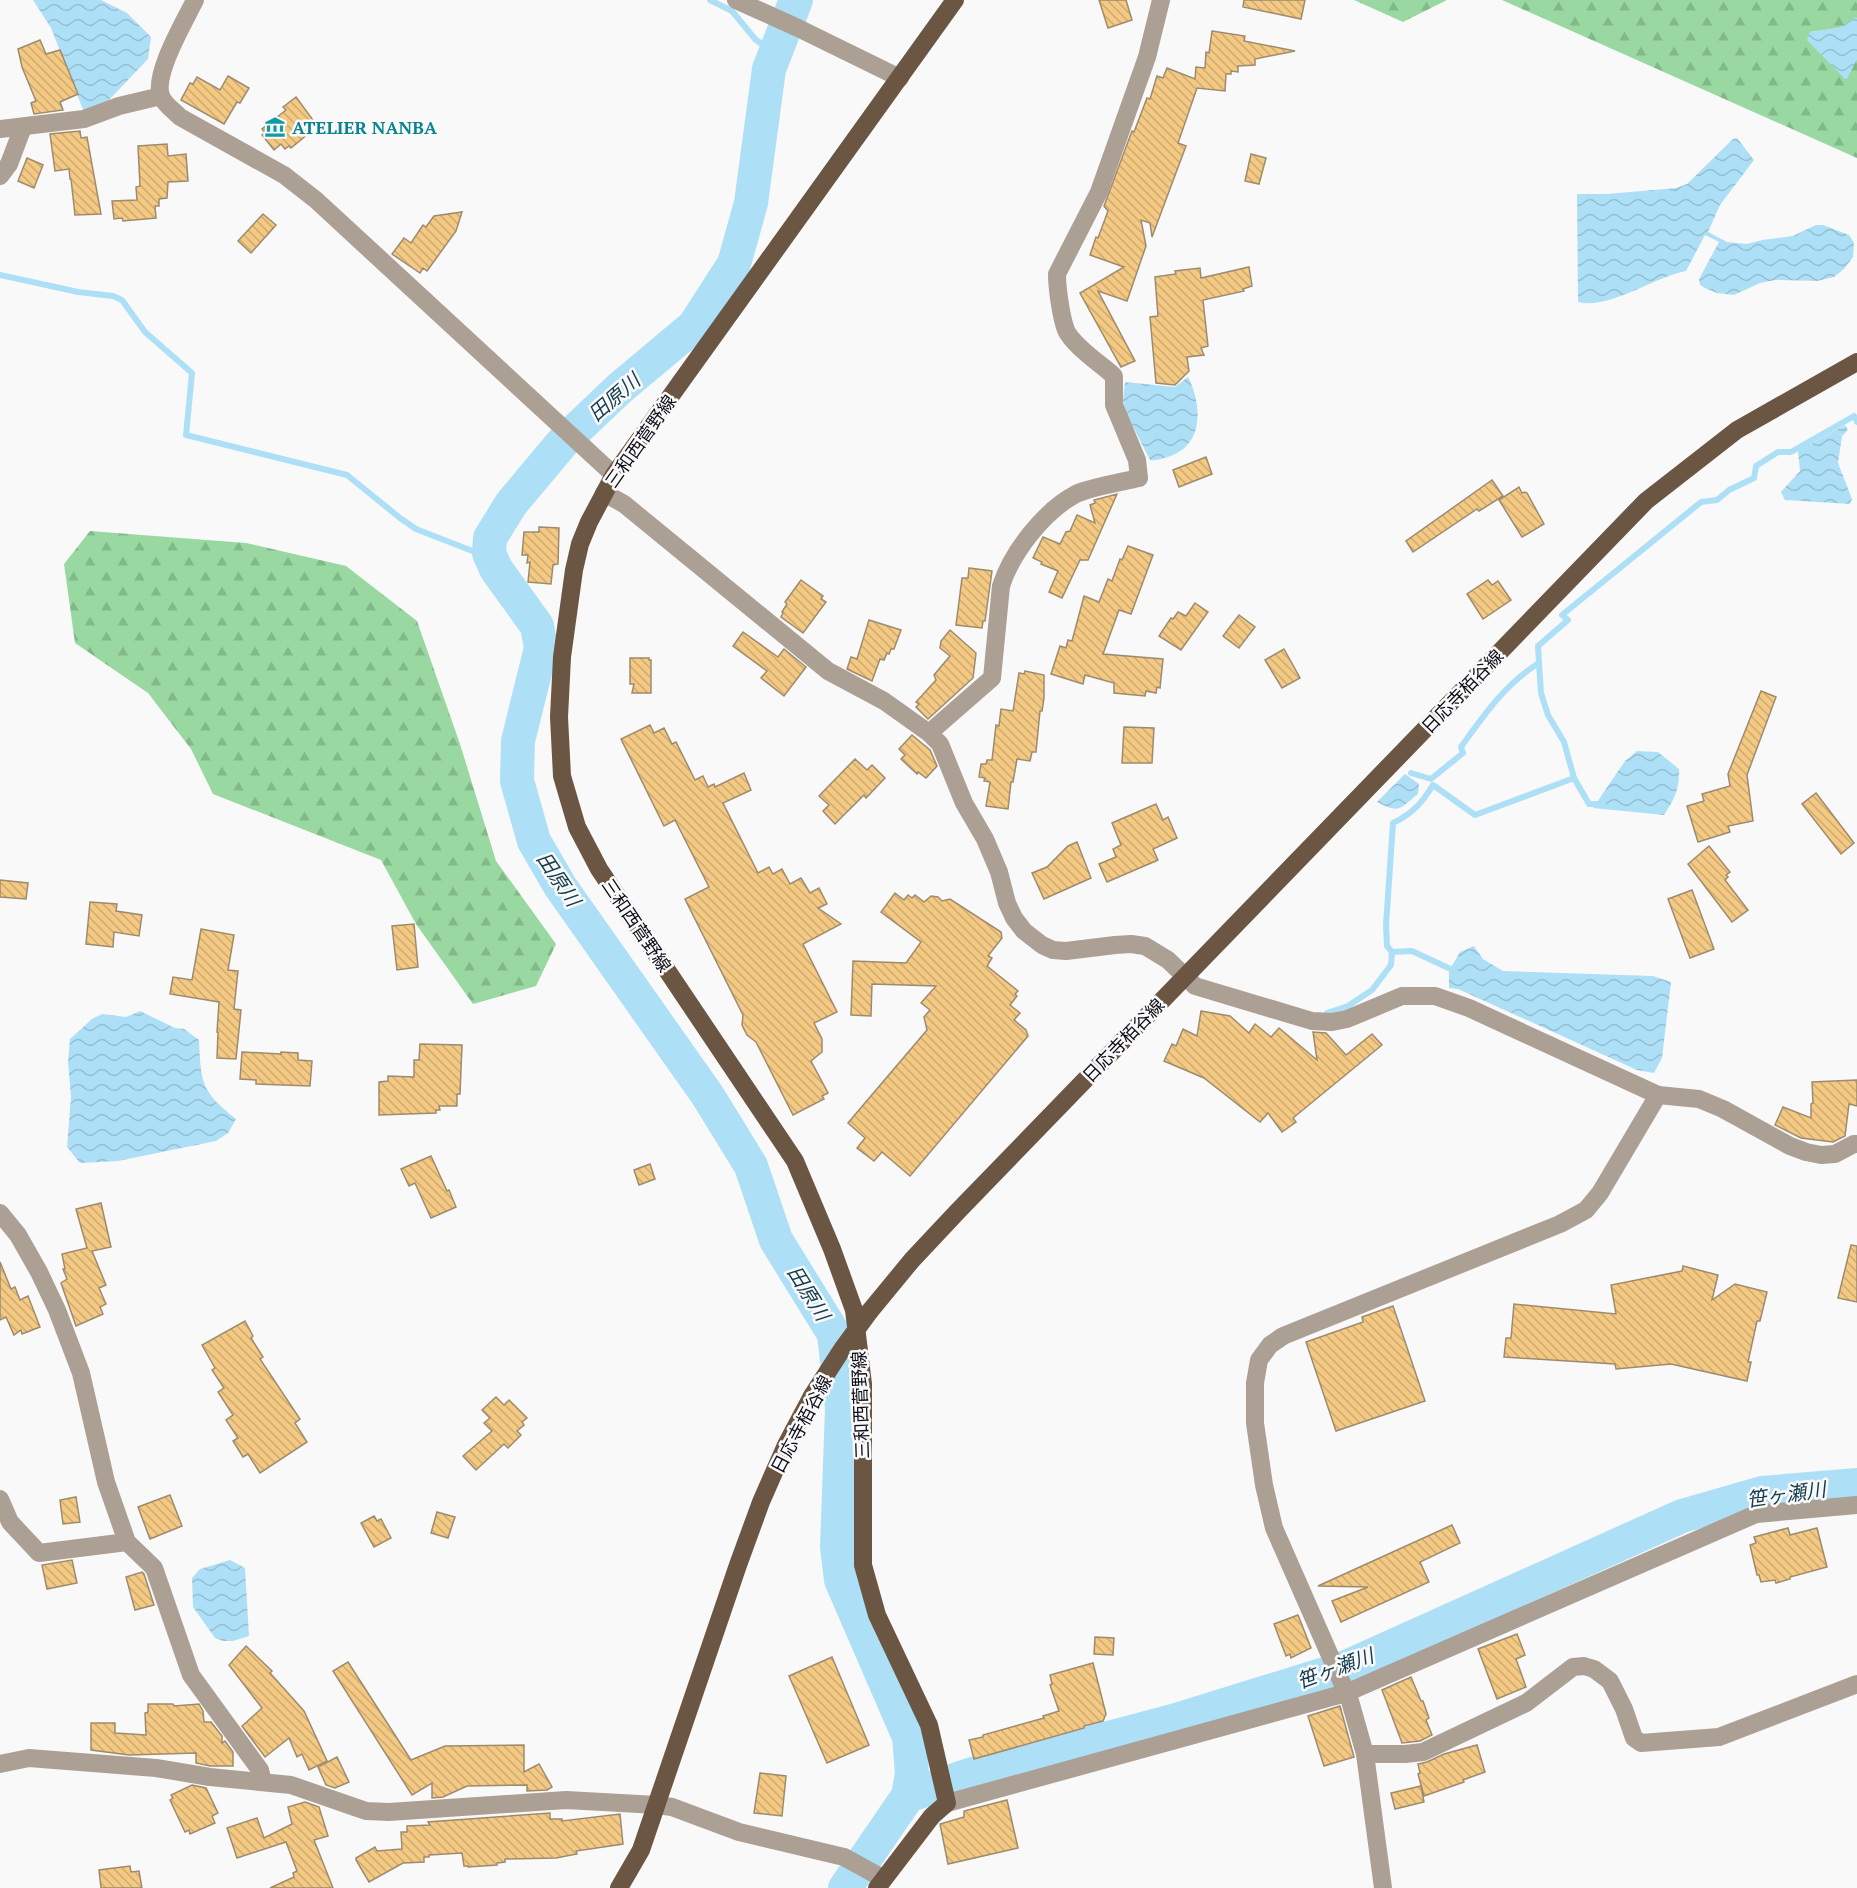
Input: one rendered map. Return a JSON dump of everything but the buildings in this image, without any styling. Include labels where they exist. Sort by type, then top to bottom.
[{"type":"main road","name":"三和西菅野線","points":[[946,1799],[929,1725],[877,1615],[863,1565],[863,1384],[854,1310],[832,1249],[795,1161],[599,869],[577,827],[562,776],[559,717],[562,657],[580,544],[604,493],[614,475],[955,0]]},
{"type":"main road","name":"日応寺栢谷線","points":[[619,1888],[641,1850],[761,1502],[786,1445],[812,1396],[870,1311],[912,1260],[958,1211],[1646,501],[1737,430],[1857,362]]},
{"type":"main road","points":[[878,1880],[946,1799]]},
{"type":"street","points":[[195,0],[167,58],[160,82],[161,96],[166,104],[180,117],[284,175],[316,200],[614,475]]},
{"type":"street","points":[[736,0],[900,78]]},
{"type":"street","points":[[929,733],[993,678],[1001,586],[1006,573],[1034,528],[1076,494],[1139,478],[1137,460],[1114,405],[1114,376],[1075,342],[1066,331],[1058,287],[1058,274],[1099,192],[1147,57],[1161,0]]},
{"type":"street","points":[[0,129],[84,119],[119,106],[161,96]]},
{"type":"street","points":[[0,176],[9,164],[23,127]]},
{"type":"street","points":[[604,493],[624,504],[828,671],[884,701],[929,733],[940,744],[964,803],[985,839],[1014,918],[1024,931],[1042,945],[1053,950],[1066,951],[1131,944],[1145,946],[1168,960],[1195,986],[1312,1021],[1332,1022],[1347,1019],[1402,996],[1435,996],[1469,1008],[1658,1095],[1699,1099],[1723,1109],[1790,1146],[1806,1152],[1821,1155],[1835,1154],[1854,1143],[1857,1144]]},
{"type":"street","points":[[1383,1888],[1365,1754],[1350,1701],[1274,1528],[1264,1485],[1255,1423],[1255,1383],[1259,1360],[1270,1345],[1283,1336],[1560,1224],[1587,1210],[1658,1095]]},
{"type":"street","points":[[0,1213],[18,1235],[57,1310],[81,1373],[106,1482],[127,1542],[154,1568],[191,1675],[260,1770],[262,1782]]},
{"type":"street","points":[[0,1499],[9,1522],[39,1553],[127,1542]]},
{"type":"street","points":[[946,1799],[1344,1689],[1756,1514],[1857,1505]]},
{"type":"street","points":[[1365,1754],[1423,1752],[1526,1703],[1573,1668],[1584,1666],[1594,1669],[1610,1681],[1624,1709],[1634,1738],[1641,1743],[1719,1737],[1857,1684]]},
{"type":"street","points":[[0,1764],[29,1758],[156,1768],[210,1777],[291,1785],[366,1811],[389,1812],[566,1800],[657,1805],[672,1807],[739,1832],[844,1857],[878,1880]]},
{"type":"green space","points":[[1354,0],[1447,0],[1403,22]]},
{"type":"green space","points":[[1502,0],[1857,0],[1857,18],[1839,28],[1810,32],[1857,59],[1857,158]]},
{"type":"green space","points":[[90,531],[246,543],[346,566],[417,621],[460,744],[496,861],[556,944],[536,986],[473,1004],[416,924],[381,860],[213,794],[191,749],[148,693],[75,643],[64,564]]},
{"type":"water","points":[[33,0],[101,0],[127,13],[151,37],[148,59],[107,102],[84,112],[51,28]]},
{"type":"water","points":[[1857,18],[1857,59],[1845,79],[1807,40],[1810,32],[1839,28]]},
{"type":"water","points":[[1737,138],[1754,160],[1720,205],[1708,232],[1727,242],[1747,244],[1793,236],[1816,225],[1823,225],[1849,235],[1854,243],[1853,257],[1844,269],[1834,277],[1817,281],[1775,280],[1760,283],[1734,295],[1717,293],[1700,285],[1699,279],[1719,242],[1705,235],[1686,271],[1617,297],[1590,303],[1578,302],[1577,194],[1607,194],[1676,188],[1687,184],[1733,139]]},
{"type":"water","points":[[1188,377],[1196,398],[1197,409],[1195,431],[1191,441],[1173,455],[1150,460],[1126,413],[1123,401],[1125,382],[1175,387]]},
{"type":"water","points":[[1845,425],[1848,430],[1842,436],[1838,463],[1852,499],[1850,504],[1785,500],[1781,492],[1800,471],[1798,451]]},
{"type":"water","points":[[1637,751],[1658,752],[1679,769],[1676,794],[1664,815],[1593,808],[1625,761]]},
{"type":"water","points":[[1405,774],[1419,784],[1418,794],[1395,809],[1377,802]]},
{"type":"water","points":[[1474,946],[1483,959],[1503,971],[1653,976],[1671,982],[1662,1058],[1654,1073],[1637,1070],[1458,989],[1449,988],[1449,971],[1460,952]]},
{"type":"water","points":[[140,1011],[175,1028],[184,1029],[199,1040],[202,1077],[205,1086],[216,1101],[236,1119],[228,1133],[216,1141],[118,1161],[80,1163],[67,1147],[71,1097],[68,1062],[70,1039],[92,1019],[102,1014],[126,1017]]},
{"type":"water","points":[[230,1560],[245,1568],[249,1636],[233,1641],[223,1641],[215,1638],[193,1607],[192,1578],[200,1569]]},
{"type":"waterway","points":[[710,0],[732,11],[755,39],[775,54]]},
{"type":"waterway","name":"田原川","points":[[796,0],[769,69],[751,203],[734,264],[694,326],[620,388],[562,443],[511,504],[490,538],[489,553],[496,569],[537,626],[541,648],[518,741],[517,781],[534,841],[560,886],[708,1096],[751,1166],[776,1240],[834,1334],[842,1408],[837,1547],[841,1580],[909,1737],[912,1774],[908,1796]]},
{"type":"waterway","points":[[0,275],[78,292],[113,296],[122,300],[145,332],[192,373],[186,435],[347,475],[416,529],[475,552],[489,553]]},
{"type":"waterway","points":[[1411,773],[1431,779],[1463,753],[1461,747],[1496,701],[1516,680],[1539,663],[1538,646],[1568,620],[1562,615],[1701,502],[1717,500],[1729,490],[1754,478],[1756,466],[1778,452],[1791,452],[1854,416],[1857,422]]},
{"type":"waterway","points":[[1539,663],[1541,693],[1548,715],[1564,742],[1574,778],[1589,804],[1603,804]]},
{"type":"waterway","points":[[1327,1013],[1348,1006],[1372,990],[1391,965],[1392,952],[1387,946],[1386,925],[1393,823],[1416,807],[1433,785],[1475,815],[1574,778]]},
{"type":"waterway","points":[[1392,952],[1412,951],[1455,971]]},
{"type":"waterway","name":"笹ヶ瀬川","points":[[845,1888],[908,1796],[969,1775],[1173,1721],[1344,1668],[1682,1516],[1762,1493],[1857,1485]]},
{"type":"place","name":"ATELIER NANBA","points":[[275,127]]}]
